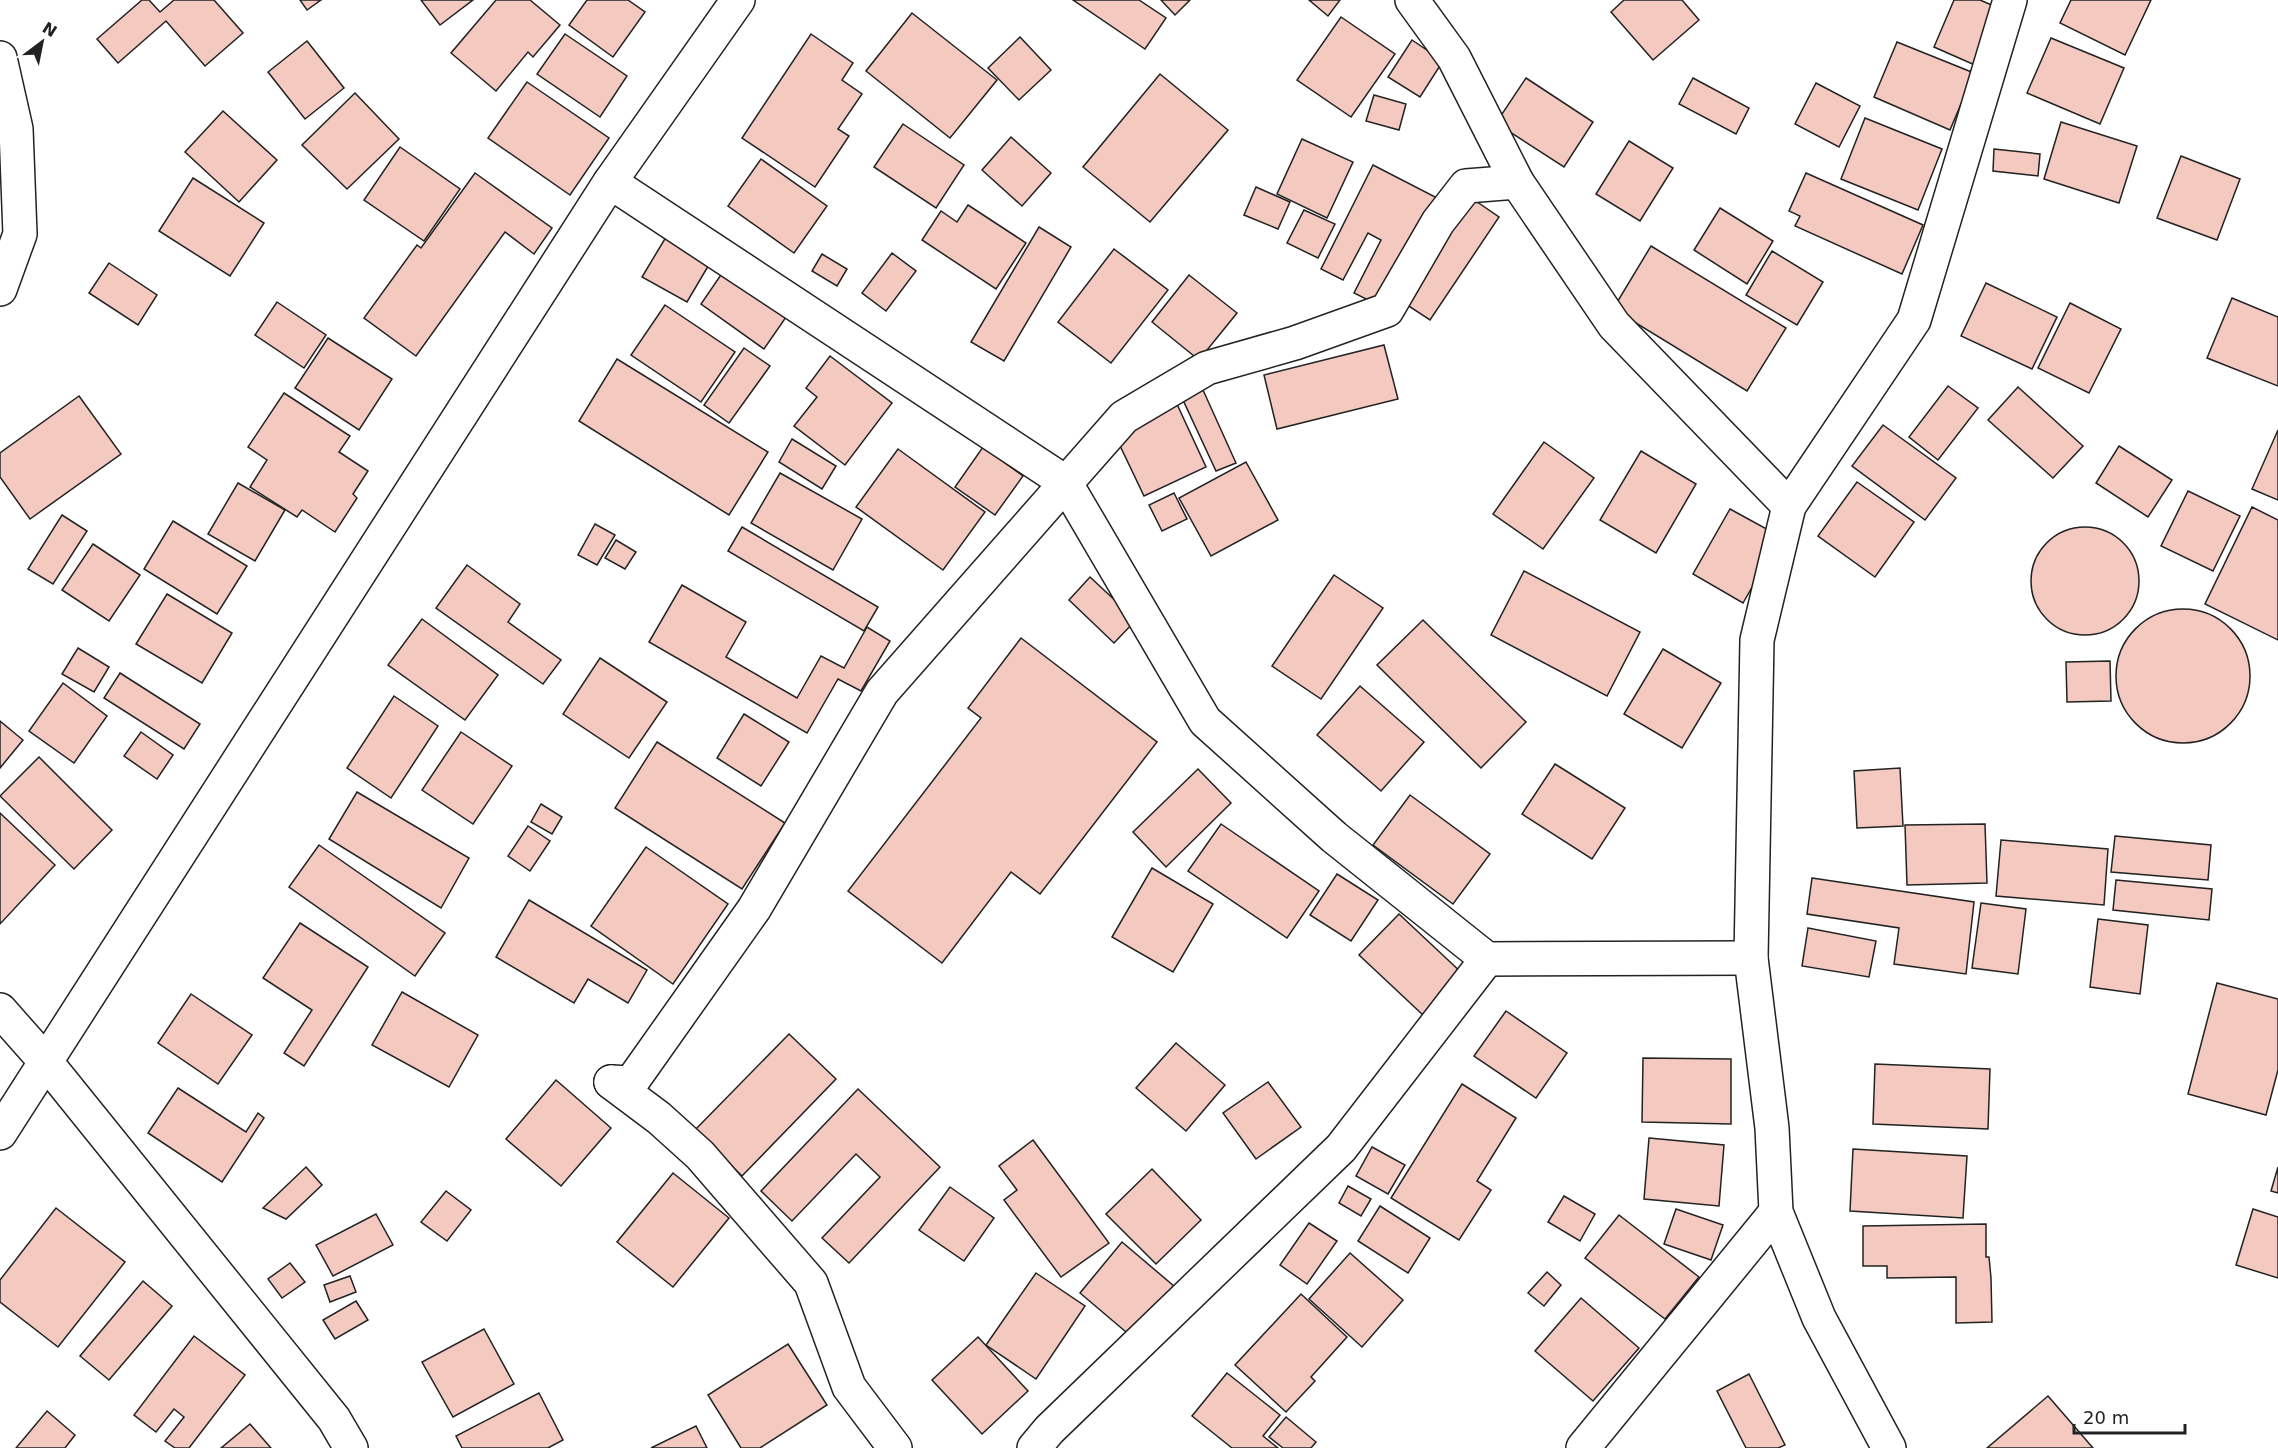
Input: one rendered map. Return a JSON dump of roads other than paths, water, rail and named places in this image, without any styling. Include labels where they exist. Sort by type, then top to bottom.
[{"type":"street","points":[[0,1133],[610,182],[738,0]]},
{"type":"street","points":[[1412,0],[1454,58],[1517,182],[1614,325],[1789,506]]},
{"type":"street","points":[[1889,1448],[1819,1318],[1776,1212],[1772,1128],[1751,958],[1757,640],[1789,506],[1914,320],[2010,0]]},
{"type":"street","points":[[0,58],[16,129],[20,234],[0,289]]},
{"type":"street","points":[[610,182],[1065,482],[1205,721],[1334,837],[1487,959],[1751,958]]},
{"type":"street","points":[[895,1448],[849,1388],[811,1283],[700,1155],[659,1118],[611,1082],[631,1083],[748,919],[882,692],[1124,417],[1207,368],[1295,343],[1387,310],[1438,222],[1466,186],[1517,182]]},
{"type":"street","points":[[1034,1448],[1058,1422],[1341,1148],[1487,959]]},
{"type":"street","points":[[0,1010],[46,1062],[334,1419],[351,1448]]},
{"type":"street","points":[[1583,1448],[1776,1212]]}]
